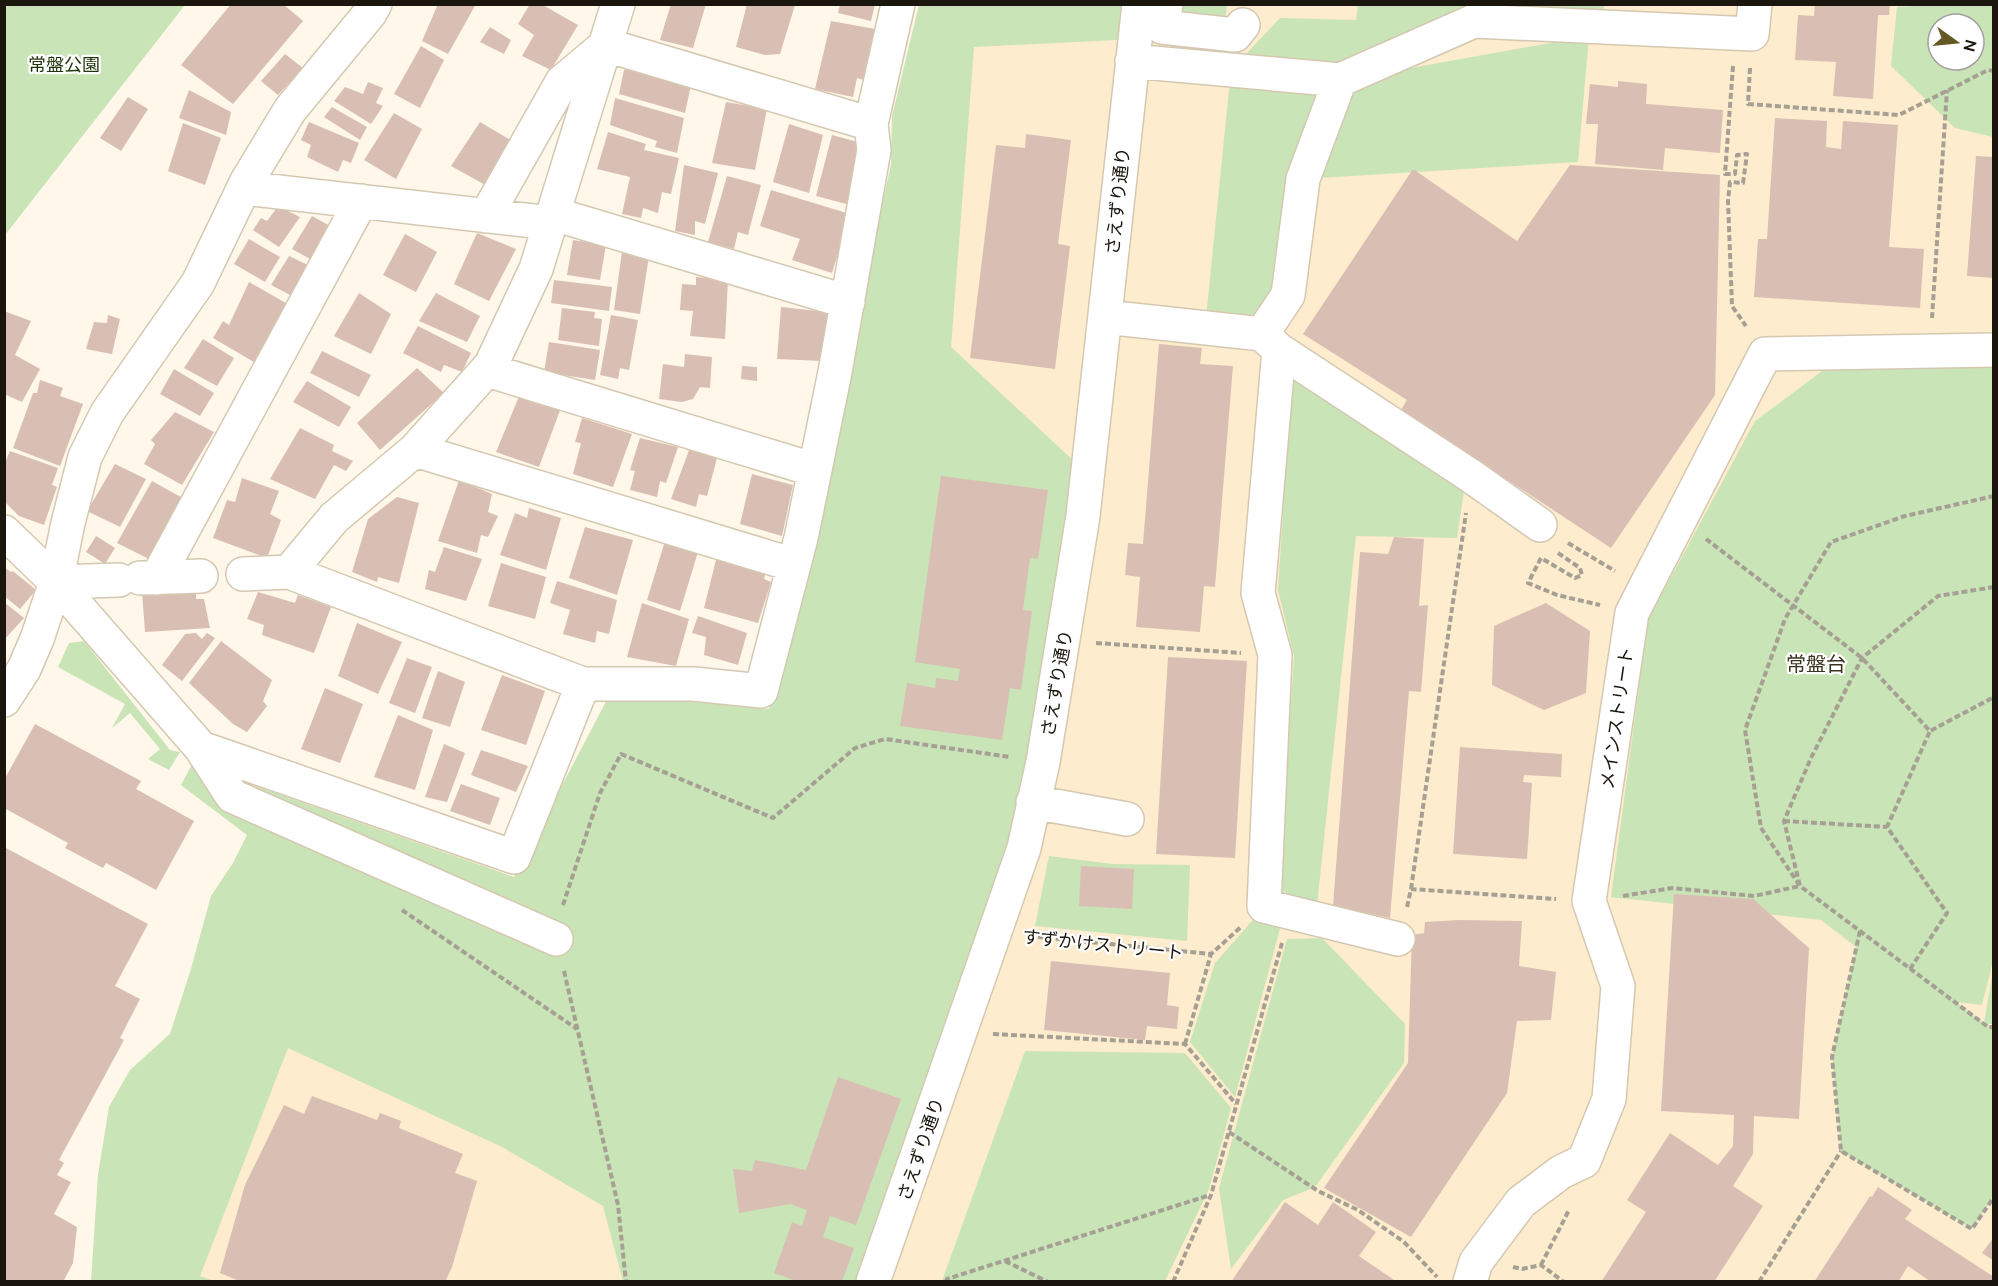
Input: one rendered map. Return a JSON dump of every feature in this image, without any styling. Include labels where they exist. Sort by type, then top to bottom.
[{"type":"street","points":[[4,700],[24,669],[37,639],[56,582],[85,457],[107,413],[198,284],[244,188],[290,110],[375,4]]},
{"type":"street","points":[[289,572],[334,518],[415,450],[491,365],[536,269],[618,4]]},
{"type":"street","points":[[243,574],[289,572],[583,684],[694,684],[761,691],[794,565],[815,470],[848,302],[874,150],[871,124],[898,4]]},
{"type":"street","name":"さえずり通り","points":[[873,1281],[1024,848],[1043,762],[1083,516],[1139,4]]},
{"type":"street","points":[[1166,4],[1162,27],[1235,35],[1244,25]]},
{"type":"street","points":[[1132,61],[1340,80],[1467,15],[1474,21],[1748,24]]},
{"type":"street","points":[[606,45],[871,124]]},
{"type":"street","points":[[486,216],[562,82],[606,45]]},
{"type":"street","points":[[1340,80],[1302,179],[1288,295],[1271,342],[1258,593],[1275,655],[1277,909],[1398,939]]},
{"type":"street","points":[[244,188],[486,216],[552,219],[848,302]]},
{"type":"street","points":[[139,579],[361,201]]},
{"type":"street","points":[[1105,317],[1271,342],[1471,476],[1546,537]]},
{"type":"street","points":[[1765,354],[1994,350]]},
{"type":"street","name":"メインストリート","points":[[1473,1272],[1521,1202],[1561,1172],[1584,1161],[1609,1099],[1618,986],[1589,901],[1632,613],[1765,354]]},
{"type":"street","points":[[487,369],[815,470]]},
{"type":"street","points":[[415,450],[794,565]]},
{"type":"street","points":[[4,532],[56,582],[201,748],[232,796],[556,939]]},
{"type":"street","points":[[56,582],[201,576]]},
{"type":"street","points":[[201,748],[514,857],[583,684]]},
{"type":"street","points":[[1034,802],[1127,819]]},
{"type":"path","points":[[1748,24],[1748,104],[1899,116],[1988,70],[1994,71]]},
{"type":"path","points":[[1748,24],[1725,174],[1735,174],[1737,155],[1747,154],[1743,183],[1730,182],[1728,201],[1732,306],[1765,354]]},
{"type":"path","points":[[1930,351],[1947,90]]},
{"type":"path","points":[[1398,939],[1411,889],[1471,476]]},
{"type":"path","points":[[1994,496],[1905,516],[1831,542],[1785,619],[1745,730],[1761,828],[1800,886],[1988,1027],[1994,1027]]},
{"type":"path","points":[[1680,519],[1862,658],[1930,731]]},
{"type":"path","points":[[1546,537],[1580,568],[1582,575],[1575,578],[1540,558],[1528,583],[1557,595],[1632,613]]},
{"type":"path","points":[[1800,886],[1784,821],[1811,758],[1862,658],[1938,596],[1994,587]]},
{"type":"path","points":[[1064,641],[1275,655]]},
{"type":"path","points":[[1887,827],[1930,731],[1994,697]]},
{"type":"path","points":[[564,901],[600,793],[621,754],[773,818],[855,748],[885,739],[1043,762]]},
{"type":"path","points":[[1784,821],[1887,827]]},
{"type":"path","points":[[1887,827],[1947,913],[1910,969]]},
{"type":"path","points":[[1589,901],[1672,888],[1754,896],[1800,886]]},
{"type":"path","points":[[1411,889],[1517,896]]},
{"type":"path","points":[[1173,1281],[1211,1195],[1237,1105],[1277,909]]},
{"type":"path","points":[[1759,1281],[1841,1151],[1832,1057],[1860,931]]},
{"type":"path","name":"すずかけストリート","points":[[995,933],[1211,954],[1185,1044]]},
{"type":"path","points":[[556,939],[618,1205],[626,1281]]},
{"type":"path","points":[[961,1033],[1185,1044],[1237,1105]]},
{"type":"path","points":[[1229,1132],[1318,1191],[1358,1210],[1404,1242],[1442,1281]]},
{"type":"path","points":[[1841,1151],[1971,1229],[1994,1197]]},
{"type":"path","points":[[1540,1265],[1572,1206],[1561,1172]]},
{"type":"path","points":[[946,1281],[1211,1195]]},
{"type":"path","points":[[1005,1261],[1048,1281]]},
{"type":"path","points":[[1473,1272],[1522,1269],[1540,1265],[1564,1281]]},
{"type":"shaded area","points":[[919,5],[1993,5],[1993,1281],[91,1282],[98,1175],[109,1107],[130,1070],[170,1034],[211,896],[233,863],[247,835],[181,785],[237,773],[514,877],[610,694],[769,709],[891,165],[892,116]]},
{"type":"green space","points":[[1358,4],[1604,5],[1603,12],[1465,26],[1344,80],[1589,36],[1578,162],[1303,179],[1285,323],[1206,318],[1231,70],[1280,18],[1356,20]]},
{"type":"green space","points":[[1944,4],[1993,5],[1993,137],[1955,128],[1891,66],[1897,7]]},
{"type":"green space","name":"常盤公園","points":[[4,5],[185,5],[5,235]]},
{"type":"green space","points":[[919,5],[1123,5],[1117,40],[974,47],[951,347],[1076,463],[1015,831],[855,1281],[623,1281],[603,1206],[502,1147],[288,1048],[200,1276],[214,1281],[91,1282],[98,1175],[109,1107],[130,1070],[170,1034],[211,896],[233,863],[247,835],[181,785],[197,755],[233,778],[514,877],[610,694],[769,709],[891,165],[892,116]]},
{"type":"green space","points":[[1170,5],[1227,5],[1224,27],[1169,20]]},
{"type":"green space","points":[[1833,363],[1993,363],[1994,957],[1982,1005],[1956,1002],[1984,1023],[1993,971],[1993,1024],[1985,1024],[1994,1027],[1993,1197],[1972,1229],[1841,1151],[1832,1057],[1856,947],[1821,920],[1611,897],[1648,620],[1755,421]]},
{"type":"green space","points":[[1292,373],[1465,484],[1457,538],[1356,536],[1317,905],[1278,901],[1294,656],[1278,590]]},
{"type":"green space","points":[[84,641],[170,750],[180,752],[169,770],[148,759],[160,749],[130,713],[112,728],[125,704],[58,667],[69,643]]},
{"type":"green space","points":[[1049,856],[1113,864],[1190,865],[1187,941],[1035,926]]},
{"type":"green space","points":[[1260,912],[1282,921],[1235,1097],[1190,1042],[1215,963]]},
{"type":"green space","points":[[1322,938],[1405,1024],[1404,1063],[1315,1187],[1283,1200],[1231,1269],[1219,1188],[1287,939]]},
{"type":"green space","points":[[1025,1051],[1185,1053],[1231,1108],[1209,1189],[1165,1281],[942,1281]]},
{"type":"building","points":[[231,4],[283,4],[303,21],[233,104],[181,65]]},
{"type":"building","points":[[438,4],[476,4],[448,54],[422,41]]},
{"type":"building","points":[[530,4],[541,4],[578,25],[551,70],[522,56],[534,35],[518,24]]},
{"type":"building","points":[[671,4],[706,4],[693,48],[660,40]]},
{"type":"building","points":[[747,4],[795,5],[780,54],[765,55],[736,47]]},
{"type":"building","points":[[840,4],[875,4],[871,21],[838,13]]},
{"type":"building","points":[[1815,4],[1890,4],[1889,15],[1878,15],[1873,99],[1833,96],[1836,62],[1795,60],[1798,15],[1814,16]]},
{"type":"building","points":[[831,21],[875,29],[864,80],[857,78],[853,97],[815,89]]},
{"type":"building","points":[[490,27],[511,40],[504,54],[480,42]]},
{"type":"building","points":[[421,46],[444,60],[420,108],[394,94]]},
{"type":"building","points":[[285,54],[303,68],[278,95],[261,81]]},
{"type":"building","points":[[640,68],[692,80],[685,113],[619,94],[624,70]]},
{"type":"building","points":[[1618,81],[1647,84],[1646,104],[1723,110],[1720,153],[1665,148],[1663,170],[1595,164],[1598,124],[1586,124],[1590,84],[1618,87]]},
{"type":"building","points":[[368,82],[383,88],[376,103],[383,106],[371,124],[334,101],[345,87],[363,94]]},
{"type":"building","points":[[189,90],[231,112],[226,135],[179,118]]},
{"type":"building","points":[[128,97],[148,109],[121,151],[100,138]]},
{"type":"building","points":[[615,98],[684,118],[677,153],[655,147],[657,141],[610,125]]},
{"type":"building","points":[[726,102],[767,109],[755,170],[712,163]]},
{"type":"building","points":[[332,107],[367,127],[360,140],[324,117]]},
{"type":"building","points":[[394,113],[422,129],[396,179],[364,160]]},
{"type":"building","points":[[1775,118],[1827,121],[1826,147],[1841,149],[1843,121],[1898,125],[1889,247],[1924,249],[1920,308],[1754,297],[1758,239],[1767,239]]},
{"type":"building","points":[[309,122],[359,143],[351,163],[343,160],[338,172],[307,157],[311,145],[301,140]]},
{"type":"building","points":[[480,122],[512,141],[489,187],[451,166]]},
{"type":"building","points":[[183,123],[221,138],[205,185],[168,171]]},
{"type":"building","points":[[789,124],[823,135],[809,193],[773,182]]},
{"type":"building","points":[[608,132],[646,144],[644,150],[679,158],[671,194],[662,192],[658,213],[643,208],[641,218],[622,214],[630,177],[597,169]]},
{"type":"building","points":[[1026,134],[1071,140],[1058,244],[1070,246],[1055,369],[970,358],[996,145],[1025,148]]},
{"type":"building","points":[[832,135],[865,144],[850,205],[816,196]]},
{"type":"building","points":[[1976,156],[1994,157],[1994,278],[1967,276]]},
{"type":"building","points":[[684,165],[718,173],[705,224],[695,221],[695,235],[675,231]]},
{"type":"building","points":[[1570,165],[1720,175],[1715,395],[1611,548],[1401,410],[1407,400],[1303,334],[1413,169],[1517,241]]},
{"type":"building","points":[[727,176],[761,185],[748,235],[738,232],[734,249],[708,242]]},
{"type":"building","points":[[771,190],[850,214],[832,273],[792,260],[800,239],[760,226]]},
{"type":"building","points":[[278,206],[300,217],[279,247],[253,230],[261,218],[267,221]]},
{"type":"building","points":[[312,216],[332,227],[310,259],[292,249]]},
{"type":"building","points":[[477,233],[516,249],[489,301],[454,284]]},
{"type":"building","points":[[405,234],[437,252],[416,292],[383,275]]},
{"type":"building","points":[[249,239],[280,257],[265,282],[234,264]]},
{"type":"building","points":[[573,240],[606,245],[600,280],[567,275]]},
{"type":"building","points":[[622,252],[649,256],[640,314],[614,310]]},
{"type":"building","points":[[289,256],[310,266],[292,296],[271,285]]},
{"type":"building","points":[[696,277],[728,280],[725,339],[690,336],[693,311],[680,310],[682,284],[696,285]]},
{"type":"building","points":[[554,280],[612,287],[609,311],[551,303]]},
{"type":"building","points":[[249,282],[291,306],[259,365],[213,338],[223,321],[229,325]]},
{"type":"building","points":[[359,293],[391,314],[371,354],[334,336]]},
{"type":"building","points":[[436,293],[480,316],[467,342],[419,321]]},
{"type":"building","points":[[781,307],[828,312],[822,361],[777,359]]},
{"type":"building","points":[[562,308],[595,312],[594,318],[602,319],[599,346],[558,340]]},
{"type":"building","points":[[4,311],[31,321],[15,355],[40,369],[22,402],[4,394]]},
{"type":"building","points":[[108,315],[120,319],[112,354],[86,349],[94,322],[107,323]]},
{"type":"building","points":[[611,315],[638,320],[629,370],[620,368],[618,379],[600,375]]},
{"type":"building","points":[[418,326],[471,353],[462,372],[444,365],[441,372],[403,353]]},
{"type":"building","points":[[203,339],[234,358],[217,386],[184,368]]},
{"type":"building","points":[[549,342],[600,350],[595,380],[544,372]]},
{"type":"building","points":[[1159,344],[1202,348],[1200,364],[1233,366],[1215,587],[1204,586],[1200,632],[1136,627],[1140,577],[1125,575],[1128,543],[1143,544]]},
{"type":"building","points":[[322,351],[371,375],[359,397],[310,373]]},
{"type":"building","points":[[685,354],[712,357],[710,388],[700,387],[693,399],[682,402],[659,399],[663,364],[684,367]]},
{"type":"building","points":[[742,366],[757,367],[757,381],[741,379]]},
{"type":"building","points":[[417,368],[444,393],[380,450],[357,423]]},
{"type":"building","points":[[174,369],[214,393],[200,416],[160,394]]},
{"type":"building","points":[[40,380],[63,388],[60,396],[83,404],[60,466],[13,448],[33,393],[37,393]]},
{"type":"building","points":[[307,381],[351,407],[339,427],[293,402]]},
{"type":"building","points":[[520,394],[562,405],[539,467],[496,452]]},
{"type":"building","points":[[175,412],[214,432],[182,485],[144,464],[155,444],[151,440]]},
{"type":"building","points":[[582,418],[632,434],[613,487],[573,474],[581,443],[575,442]]},
{"type":"building","points":[[300,428],[334,445],[332,451],[353,461],[346,471],[334,465],[315,499],[270,479]]},
{"type":"building","points":[[640,438],[678,447],[666,483],[660,481],[657,497],[630,490],[635,471],[630,470]]},
{"type":"building","points":[[689,450],[717,458],[707,496],[699,494],[696,507],[671,499]]},
{"type":"building","points":[[10,451],[58,468],[52,485],[57,487],[44,525],[19,516],[4,501],[4,465]]},
{"type":"building","points":[[115,464],[146,479],[120,527],[87,511]]},
{"type":"building","points":[[752,474],[793,485],[782,536],[740,524]]},
{"type":"building","points":[[941,476],[1048,490],[1038,559],[1030,558],[1023,610],[1032,611],[1021,690],[1010,688],[1002,740],[900,726],[907,683],[935,688],[936,678],[958,681],[960,669],[915,662]]},
{"type":"building","points":[[242,478],[279,491],[270,514],[281,520],[267,558],[213,538],[227,500],[235,502]]},
{"type":"building","points":[[459,480],[492,494],[488,512],[498,516],[488,537],[481,535],[477,553],[438,541]]},
{"type":"building","points":[[152,481],[188,501],[153,561],[117,543]]},
{"type":"building","points":[[397,497],[419,503],[399,583],[378,577],[377,582],[352,572],[368,519]]},
{"type":"building","points":[[529,508],[561,518],[546,570],[500,555],[515,513],[527,518]]},
{"type":"building","points":[[585,527],[633,540],[617,595],[569,578]]},
{"type":"building","points":[[96,536],[115,548],[105,564],[86,552]]},
{"type":"building","points":[[1394,537],[1424,539],[1419,606],[1428,605],[1421,692],[1409,691],[1390,918],[1333,906],[1360,552],[1388,554]]},
{"type":"building","points":[[665,541],[698,552],[680,611],[647,600]]},
{"type":"building","points":[[444,547],[482,559],[466,601],[425,589],[429,570],[435,572]]},
{"type":"building","points":[[717,556],[766,571],[764,579],[771,582],[758,623],[704,608]]},
{"type":"building","points":[[501,563],[546,577],[535,619],[488,606]]},
{"type":"building","points":[[4,567],[13,571],[36,590],[20,609],[4,596]]},
{"type":"building","points":[[557,581],[617,600],[609,634],[597,631],[595,643],[563,634],[570,610],[550,603]]},
{"type":"building","points":[[196,590],[196,599],[204,599],[210,628],[145,632],[142,592]]},
{"type":"building","points":[[258,592],[295,603],[298,595],[331,607],[314,653],[262,635],[264,625],[247,619]]},
{"type":"building","points":[[4,602],[24,618],[4,640]]},
{"type":"building","points":[[642,603],[689,619],[676,666],[627,657]]},
{"type":"building","points":[[1546,603],[1590,631],[1586,693],[1544,710],[1492,685],[1494,626]]},
{"type":"building","points":[[698,616],[747,633],[738,665],[704,655],[706,637],[692,633]]},
{"type":"building","points":[[357,623],[402,642],[378,694],[338,676]]},
{"type":"building","points":[[196,633],[202,639],[207,633],[215,638],[182,681],[162,665],[185,634]]},
{"type":"building","points":[[221,641],[272,680],[263,701],[267,706],[247,732],[233,724],[189,683]]},
{"type":"building","points":[[1168,657],[1247,661],[1235,858],[1156,854]]},
{"type":"building","points":[[407,658],[432,667],[415,713],[389,703]]},
{"type":"building","points":[[438,671],[465,682],[450,727],[422,718]]},
{"type":"building","points":[[502,675],[545,691],[526,745],[481,730]]},
{"type":"building","points":[[325,688],[363,704],[340,763],[301,749]]},
{"type":"building","points":[[398,715],[433,730],[415,790],[374,777]]},
{"type":"building","points":[[35,724],[141,781],[136,789],[194,821],[156,890],[106,863],[103,868],[65,848],[68,843],[4,808],[4,780]]},
{"type":"building","points":[[444,744],[465,753],[447,802],[425,797]]},
{"type":"building","points":[[1460,747],[1562,754],[1561,777],[1524,775],[1523,782],[1532,783],[1527,859],[1453,854]]},
{"type":"building","points":[[481,750],[528,766],[516,792],[471,775]]},
{"type":"building","points":[[461,784],[500,798],[490,825],[450,811]]},
{"type":"building","points":[[4,847],[148,924],[115,986],[140,999],[120,1038],[124,1040],[59,1160],[64,1163],[57,1175],[71,1182],[54,1214],[77,1227],[73,1263],[63,1282],[4,1282]]},
{"type":"building","points":[[1081,866],[1134,869],[1132,909],[1079,906]]},
{"type":"building","points":[[1674,894],[1753,899],[1809,948],[1799,1119],[1754,1116],[1753,1154],[1733,1186],[1763,1206],[1714,1282],[1601,1282],[1646,1212],[1627,1200],[1670,1133],[1718,1165],[1733,1146],[1734,1115],[1661,1111]]},
{"type":"building","points":[[1522,921],[1519,966],[1556,972],[1551,1020],[1517,1021],[1507,1093],[1411,1237],[1324,1188],[1408,1063],[1412,935],[1424,933],[1425,922]]},
{"type":"building","points":[[1051,961],[1170,973],[1167,1005],[1179,1007],[1177,1029],[1147,1026],[1145,1040],[1044,1030]]},
{"type":"building","points":[[838,1077],[901,1099],[856,1225],[830,1216],[823,1237],[854,1248],[842,1282],[799,1282],[774,1273],[792,1222],[802,1226],[807,1210],[790,1204],[739,1213],[733,1169],[752,1171],[755,1160],[806,1170]]},
{"type":"building","points":[[312,1096],[377,1120],[380,1113],[401,1121],[399,1128],[463,1154],[455,1173],[477,1181],[452,1267],[445,1282],[242,1282],[220,1273],[245,1185],[284,1105],[304,1114]]},
{"type":"building","points":[[1878,1187],[1912,1210],[1905,1219],[1994,1277],[1994,1282],[1931,1282],[1908,1266],[1898,1282],[1814,1282]]},
{"type":"building","points":[[1285,1202],[1318,1225],[1333,1202],[1376,1232],[1359,1256],[1397,1282],[1231,1282]]},
{"type":"building","points":[[1994,1237],[1994,1261],[1982,1253]]},
{"type":"district","name":"常盤台","points":[[1816,663]]}]
